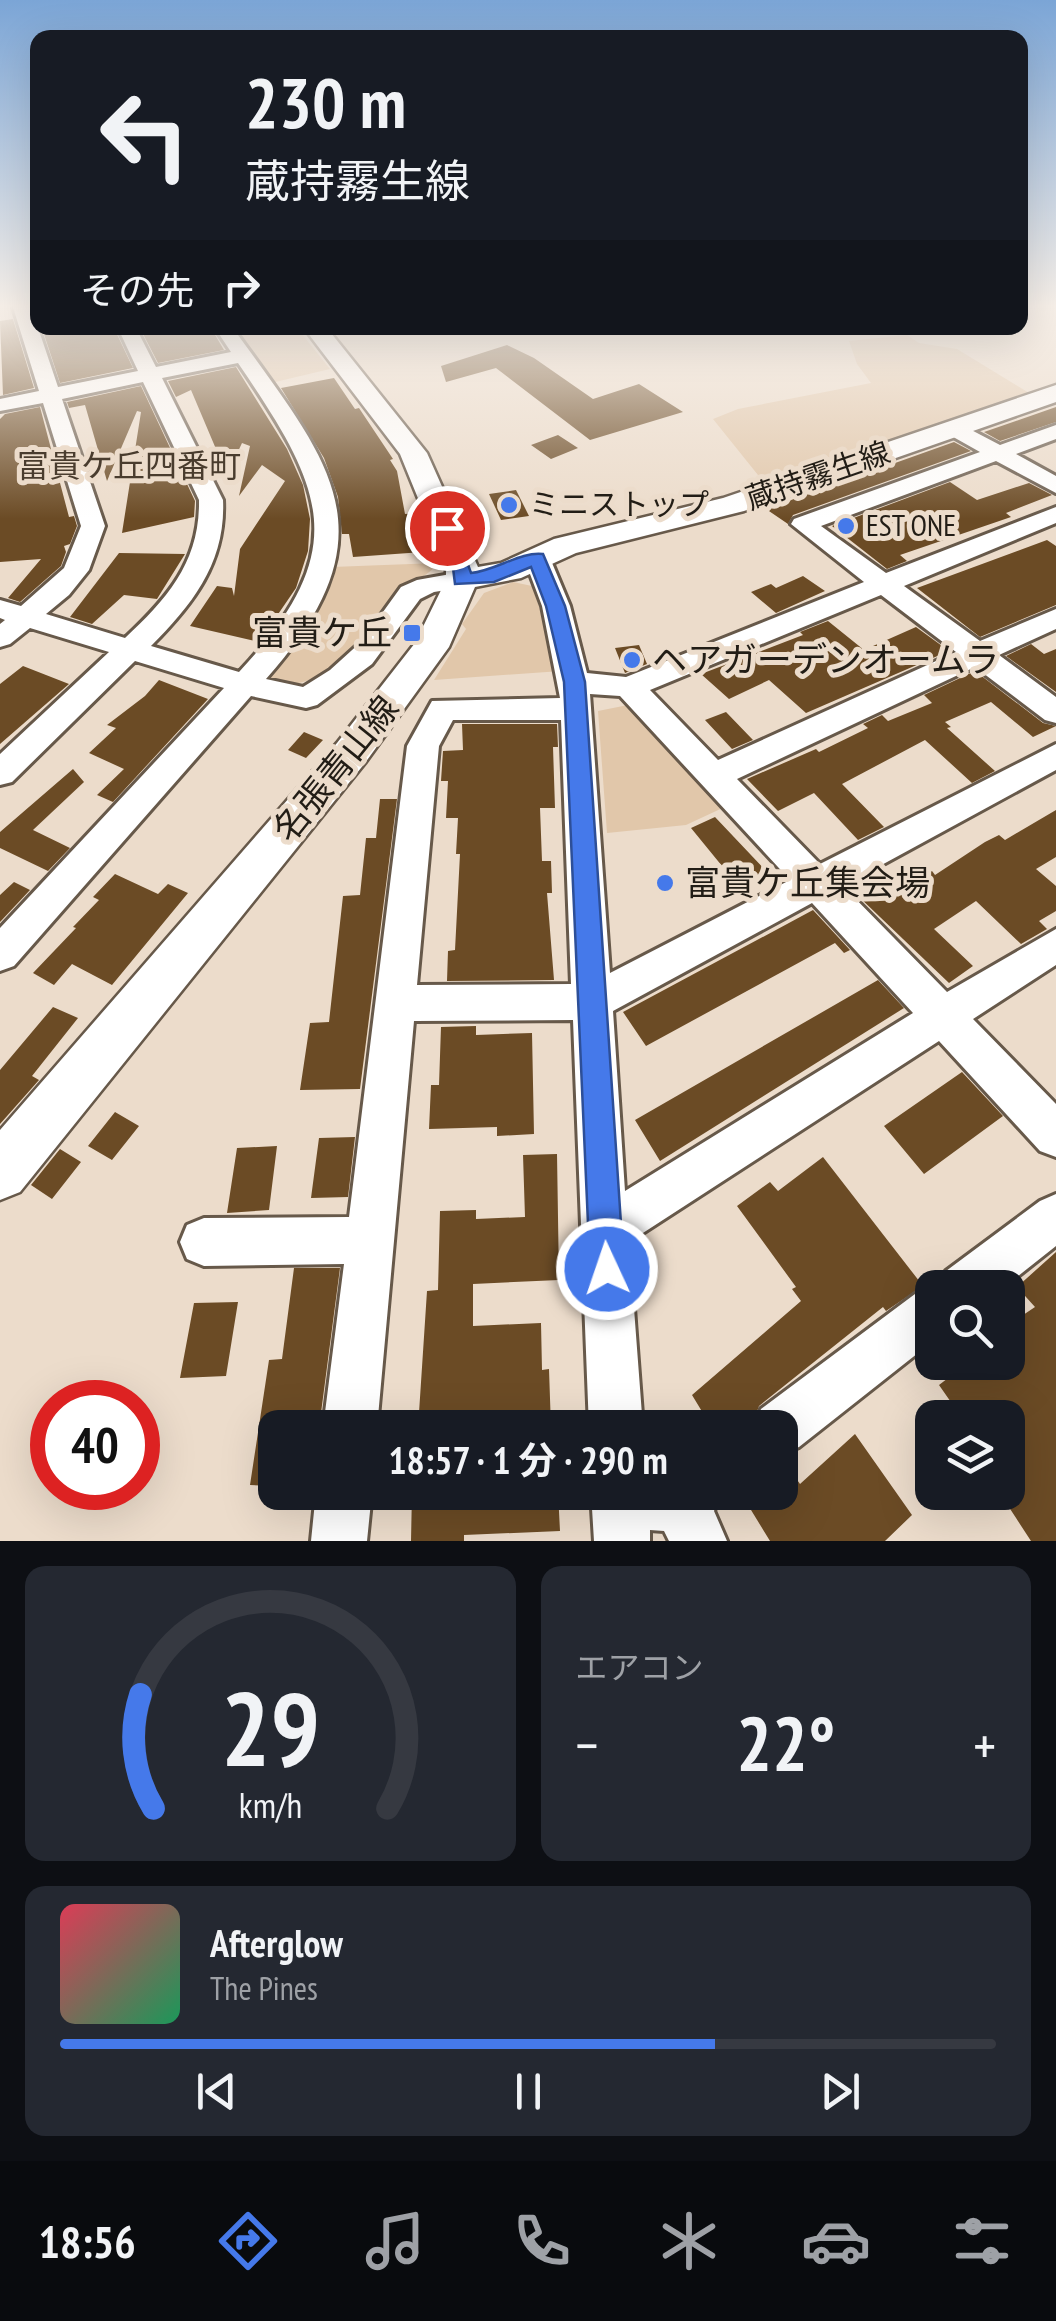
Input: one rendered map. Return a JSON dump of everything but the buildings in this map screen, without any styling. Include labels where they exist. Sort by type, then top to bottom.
[{"type":"main road","points":[[351,376],[422,469],[462,568],[462,580]]},
{"type":"main road","name":"蔵持霧生線","points":[[462,580],[494,576],[566,546],[732,505],[1056,393]]},
{"type":"main road","name":"名張青山線","points":[[0,1172],[351,754],[430,647],[462,580]]},
{"type":"street","points":[[0,638],[13,613],[76,570],[94,526],[46,376]]},
{"type":"street","points":[[0,405],[141,376]]},
{"type":"street","points":[[0,773],[170,612],[192,582],[207,551],[213,525],[206,487],[151,376]]},
{"type":"street","points":[[0,954],[284,641],[316,586],[326,558],[330,515],[314,464],[256,376]]},
{"type":"street","points":[[956,428],[1056,486]]},
{"type":"street","points":[[1056,432],[803,524],[1056,712]]},
{"type":"street","points":[[352,1410],[422,746],[443,709],[629,687],[1056,514]]},
{"type":"street","points":[[537,558],[556,606],[575,696],[615,1410]]},
{"type":"street","points":[[13,613],[291,697],[317,693],[388,628],[404,598],[429,585],[462,580]]},
{"type":"street","points":[[715,775],[1056,618]]},
{"type":"street","points":[[629,687],[1056,1135]]},
{"type":"street","points":[[395,1003],[592,1002],[1056,756]]},
{"type":"street","points":[[605,1230],[1056,944]]},
{"type":"street","points":[[987,1270],[1056,1217]]},
{"type":"street","points":[[204,1242],[368,1240]]},
{"type":"street","points":[[798,1414],[915,1324]]},
{"type":"street","points":[[340,1541],[343,1510]]},
{"type":"street","points":[[620,1512],[691,1512]]},
{"type":"shaded area","points":[[266,376],[301,376],[271,383]]},
{"type":"shaded area","points":[[866,376],[1001,376],[1034,396],[919,436],[762,480],[713,419],[738,409],[871,383]]},
{"type":"shaded area","points":[[437,563],[391,598],[368,633],[330,669],[300,683],[284,684],[269,679],[332,567]]},
{"type":"shaded area","points":[[513,582],[532,586],[561,671],[434,680],[466,629],[462,624],[484,593]]},
{"type":"shaded area","points":[[633,704],[729,805],[686,825],[607,833],[598,711]]},
{"type":"place","name":"ミニストップ","points":[[509,505]]},
{"type":"place","name":"EST ONE","points":[[846,526]]},
{"type":"place","name":"富貴ケ丘","points":[[412,633]]},
{"type":"place","name":"ヘアガーデンオームラ","points":[[632,660]]},
{"type":"place","name":"富貴ケ丘集会場","points":[[665,883]]},
{"type":"district","name":"富貴ケ丘四番町","points":[[129,466]]},
{"type":"route","points":[[447,528],[462,568],[462,580],[494,576],[537,558],[556,606],[574,682],[607,1269]]}]
